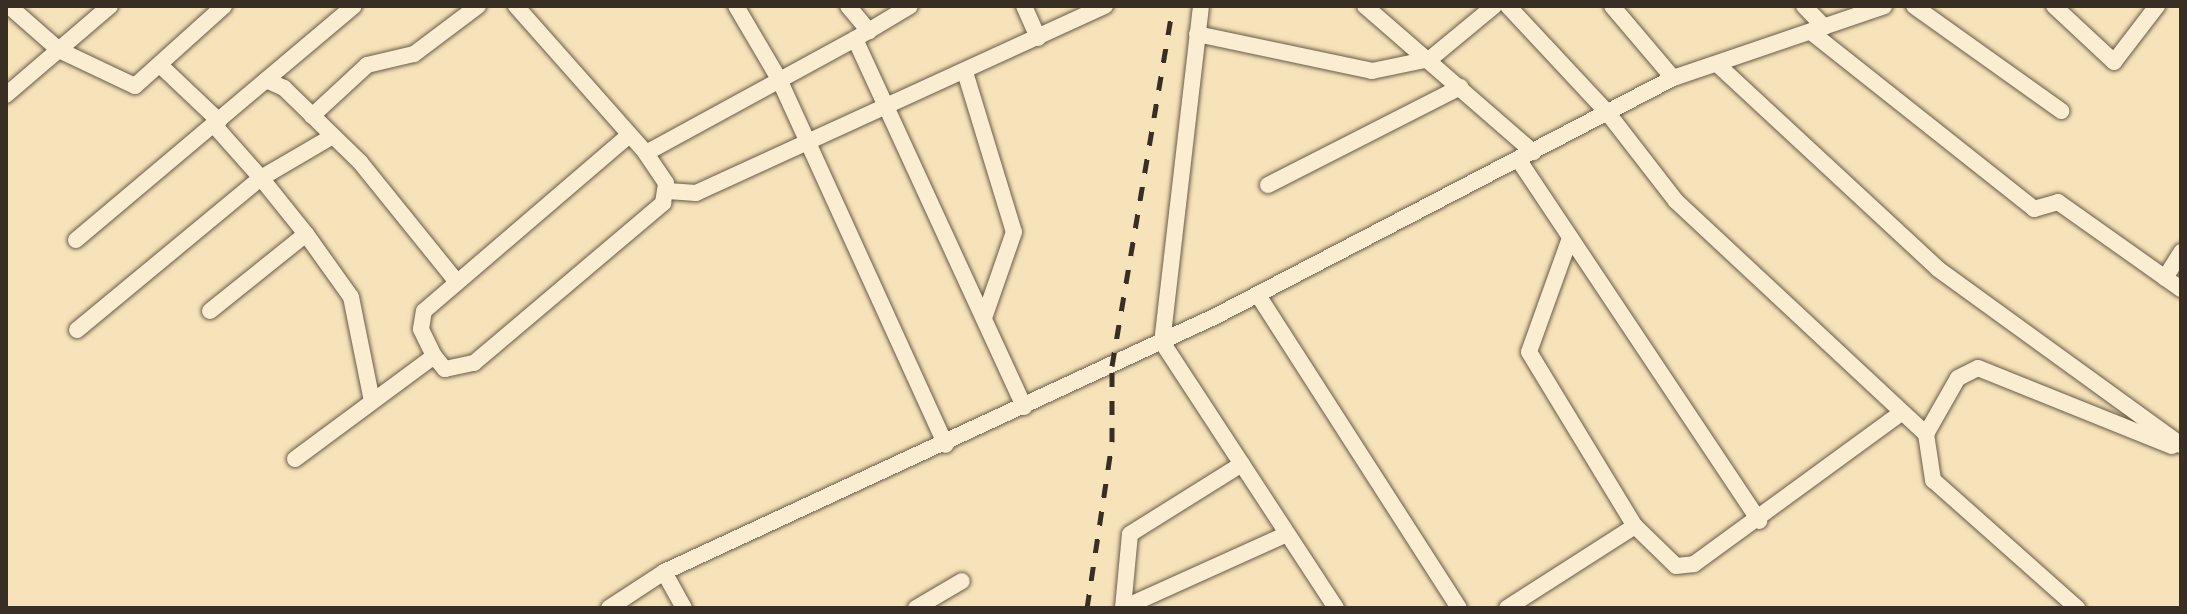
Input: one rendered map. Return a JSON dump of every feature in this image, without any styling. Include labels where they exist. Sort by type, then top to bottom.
[{"type":"street","points":[[9,6],[59,50],[127,86],[161,66],[224,6]]},
{"type":"street","points":[[6,95],[110,6]]},
{"type":"street","points":[[76,240],[354,6]]},
{"type":"street","points":[[312,116],[367,65],[423,49],[478,6]]},
{"type":"street","points":[[516,6],[646,153],[668,191]]},
{"type":"street","points":[[736,6],[779,79],[806,145],[946,445]]},
{"type":"street","points":[[848,6],[888,107],[1024,407]]},
{"type":"street","points":[[646,153],[910,6]]},
{"type":"street","points":[[1024,6],[1038,38]]},
{"type":"street","points":[[628,136],[457,282],[420,320],[434,356],[445,369],[474,363],[668,191],[696,193],[1105,6]]},
{"type":"street","points":[[1201,6],[1162,342],[1336,608]]},
{"type":"street","points":[[1365,6],[1430,59],[1526,155],[1570,238],[1759,521]]},
{"type":"street","points":[[1197,34],[1347,71],[1430,59],[1494,6]]},
{"type":"street","points":[[1508,6],[1607,112],[1676,201],[1900,414],[1926,434]]},
{"type":"street","points":[[1612,6],[1673,78]]},
{"type":"street","points":[[1804,6],[1818,30],[2034,209],[2058,202],[2181,289]]},
{"type":"street","points":[[609,608],[664,572],[946,445],[1258,295],[1673,78],[1884,6]]},
{"type":"street","points":[[1914,6],[2061,111]]},
{"type":"street","points":[[2054,6],[2114,62],[2157,6]]},
{"type":"street","points":[[1717,64],[1938,269],[2181,447]]},
{"type":"street","points":[[161,66],[216,123],[306,234],[351,297],[372,401]]},
{"type":"street","points":[[965,72],[1014,232],[984,318]]},
{"type":"street","points":[[266,80],[333,136],[457,282]]},
{"type":"street","points":[[1268,185],[1460,87]]},
{"type":"street","points":[[77,330],[261,178],[333,136]]},
{"type":"street","points":[[210,311],[306,234]]},
{"type":"street","points":[[1570,238],[1530,335],[1532,366],[1635,526],[1683,567],[1759,521],[1900,414]]},
{"type":"street","points":[[2165,278],[2181,252]]},
{"type":"street","points":[[1258,295],[1459,608]]},
{"type":"street","points":[[295,459],[434,356]]},
{"type":"street","points":[[2077,608],[1933,480],[1926,434],[1958,378],[1978,368],[2181,447]]},
{"type":"street","points":[[1242,464],[1130,534],[1123,608],[1287,534]]},
{"type":"street","points":[[1507,608],[1635,526]]},
{"type":"street","points":[[664,572],[684,608]]},
{"type":"street","points":[[916,608],[962,581]]},
{"type":"railway","points":[[1087,608],[1112,442],[1112,366],[1173,6]]}]
